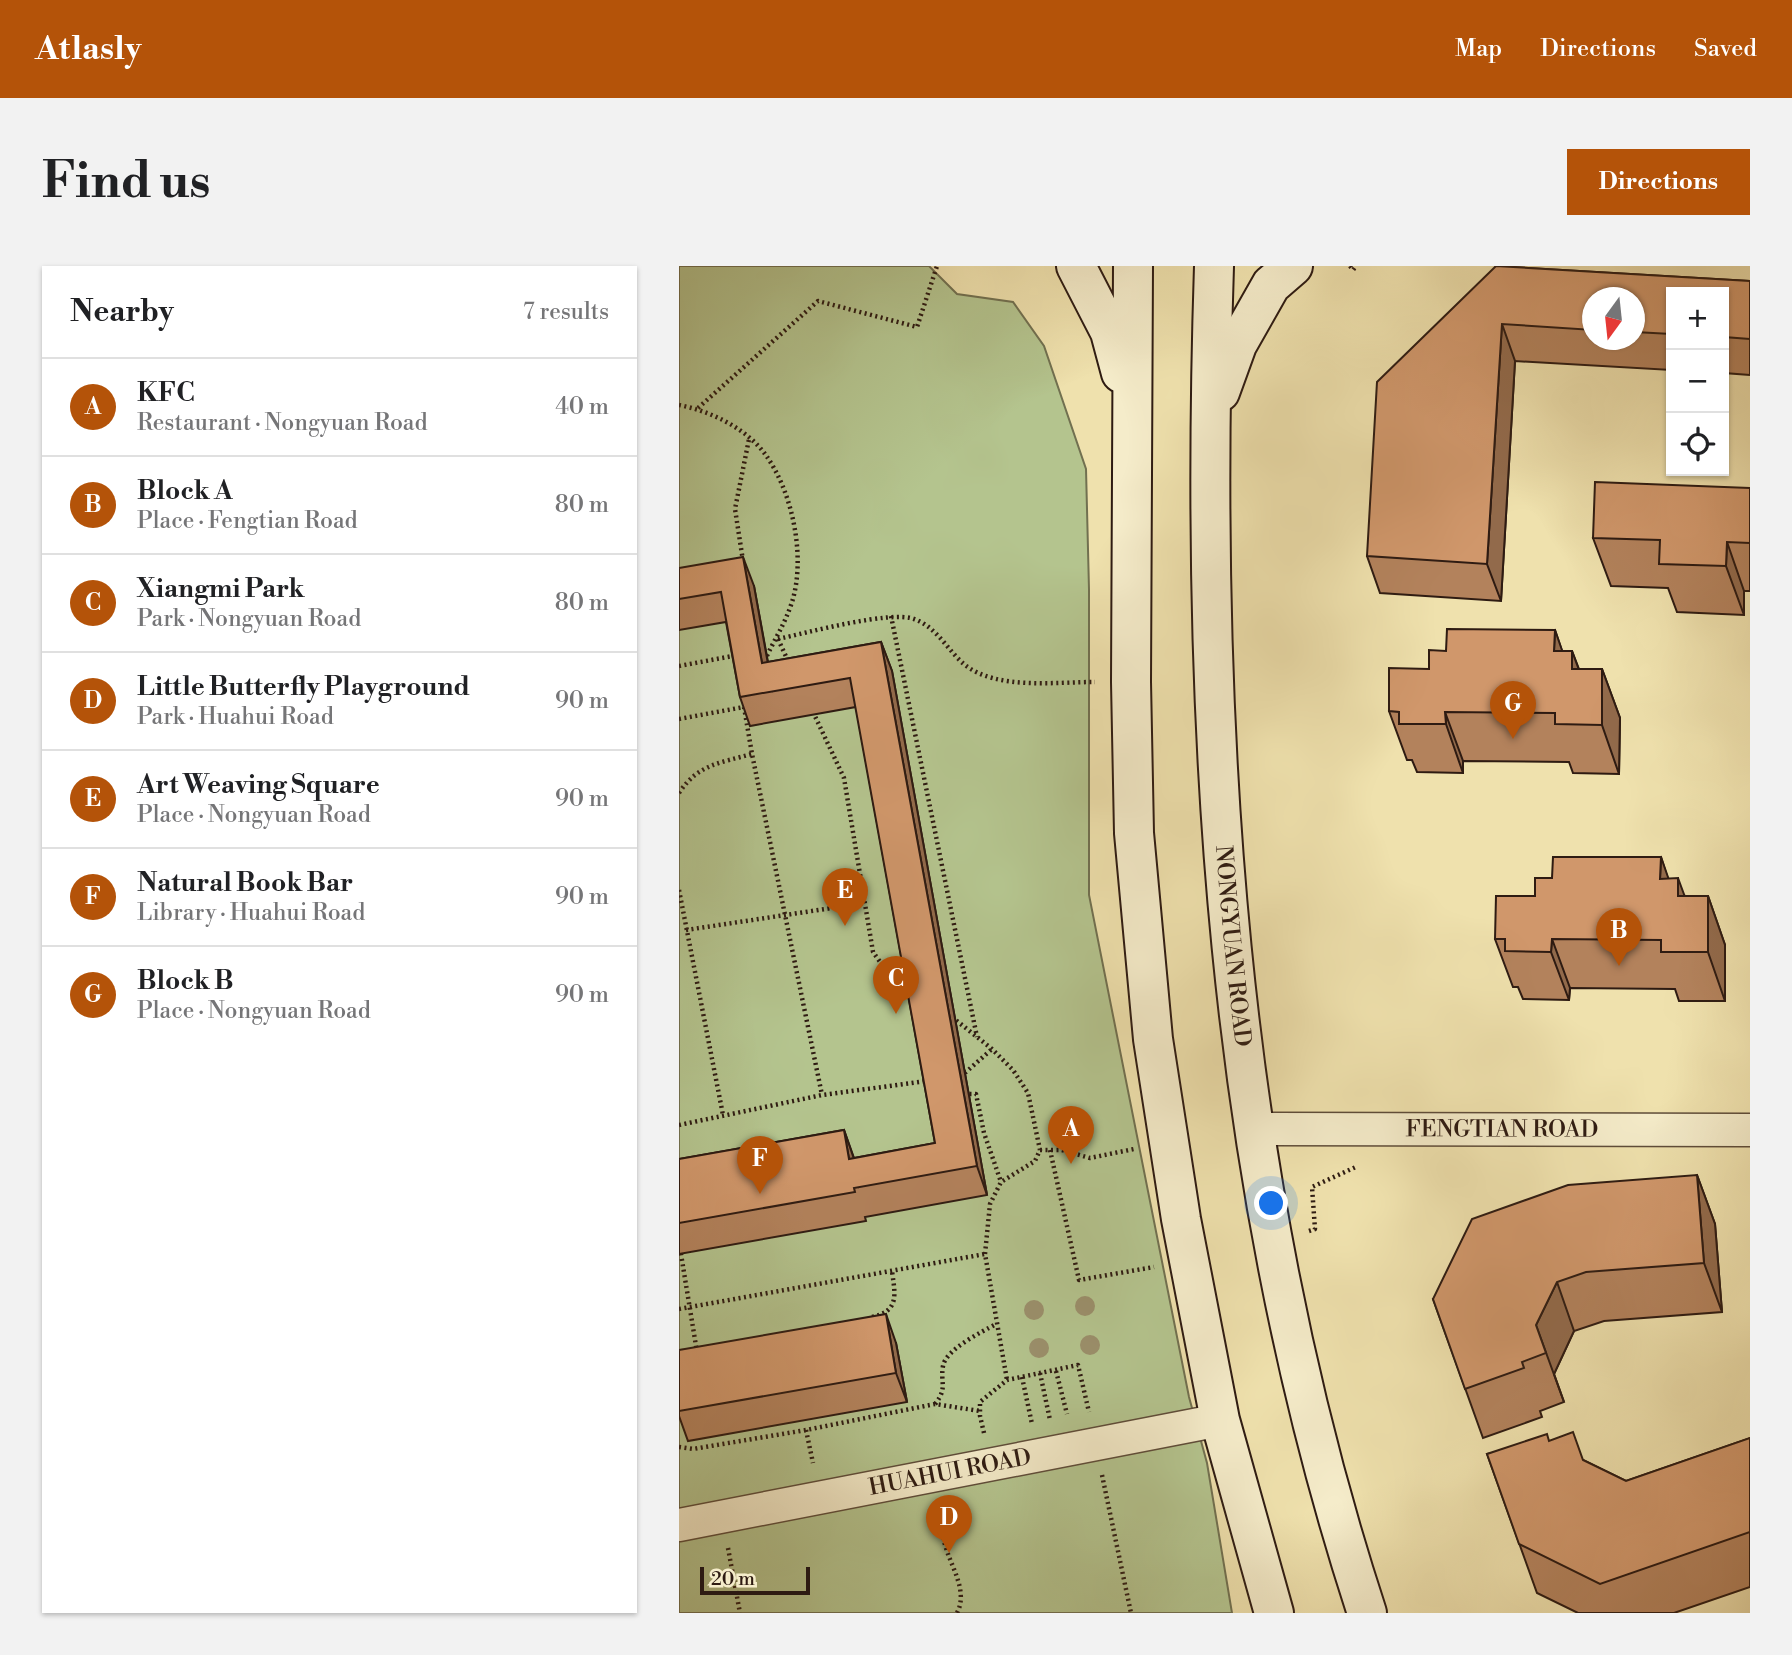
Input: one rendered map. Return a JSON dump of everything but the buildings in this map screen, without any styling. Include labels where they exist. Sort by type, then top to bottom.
[{"type":"main road","points":[[1076,266],[1110,332],[1131,408]]},
{"type":"main road","points":[[1133,266],[1131,682],[1134,832],[1153,1039],[1189,1261],[1220,1420],[1275,1613]]},
{"type":"main road","name":"NONGYUAN ROAD","points":[[1214,266],[1208,424],[1211,609],[1219,818],[1240,1033],[1272,1238],[1313,1422],[1367,1613]]},
{"type":"main road","points":[[1208,424],[1237,345],[1271,285],[1293,266]]},
{"type":"street","name":"FENGTIAN ROAD","points":[[1255,1129],[1750,1130]]},
{"type":"street","name":"HUAHUI ROAD","points":[[679,1525],[1220,1420]]},
{"type":"path","points":[[698,408],[818,301],[917,327],[937,266]]},
{"type":"path","points":[[1350,266],[1353,270],[1356,266]]},
{"type":"path","points":[[679,405],[698,408],[728,423],[750,438],[766,454],[781,485],[797,530],[798,564],[793,601],[778,639],[765,661]]},
{"type":"path","points":[[745,571],[735,509],[750,438]]},
{"type":"path","points":[[778,639],[891,616],[915,619],[941,638],[965,665],[989,679],[1017,682],[1131,682]]},
{"type":"path","points":[[891,616],[978,1037]]},
{"type":"path","points":[[778,639],[794,673]]},
{"type":"path","points":[[757,652],[770,649]]},
{"type":"path","points":[[679,666],[744,654]]},
{"type":"path","points":[[749,695],[744,707],[752,754],[822,1095]]},
{"type":"path","points":[[679,719],[744,707]]},
{"type":"path","points":[[811,708],[844,778],[873,952],[891,977],[920,999]]},
{"type":"path","points":[[679,793],[689,777],[752,754]]},
{"type":"path","points":[[679,890],[723,1115]]},
{"type":"path","points":[[686,930],[865,903]]},
{"type":"path","points":[[944,1013],[978,1037],[1013,1070],[1028,1093],[1040,1150],[1035,1161],[1001,1182],[990,1204],[985,1254],[1007,1380]]},
{"type":"path","points":[[957,1074],[966,1072],[992,1049]]},
{"type":"path","points":[[679,1125],[822,1095],[938,1079]]},
{"type":"path","points":[[963,1094],[976,1094],[984,1133],[1001,1182]]},
{"type":"path","points":[[1040,1150],[1062,1150],[1090,1157],[1169,1143]]},
{"type":"path","points":[[1050,1150],[1079,1280],[1189,1261]]},
{"type":"path","points":[[1272,1238],[1315,1229],[1312,1186],[1357,1166],[1370,1166]]},
{"type":"path","points":[[692,1244],[680,1248],[698,1352]]},
{"type":"path","points":[[679,1309],[985,1254]]},
{"type":"path","points":[[868,1317],[881,1315],[891,1307],[895,1296],[892,1271]]},
{"type":"path","points":[[935,1404],[942,1395],[943,1364],[953,1350],[996,1324]]},
{"type":"path","points":[[679,1447],[706,1447],[935,1404],[980,1410],[981,1402],[988,1394],[1007,1380],[1078,1365],[1067,1450]]},
{"type":"path","points":[[1056,1370],[1067,1450]]},
{"type":"path","points":[[1040,1373],[1131,1613]]},
{"type":"path","points":[[1022,1377],[1067,1450]]},
{"type":"path","points":[[940,1475],[940,1524],[947,1553],[958,1579],[961,1605],[957,1613]]},
{"type":"path","points":[[722,1516],[740,1613]]},
{"type":"green space","points":[[679,266],[929,266],[957,294],[1013,302],[1044,346],[1086,469],[1089,589],[1089,895],[1189,1397],[1207,1463],[1232,1613],[679,1613]]},
{"type":"place","name":"Block B","points":[[1513,739]]},
{"type":"place","name":"Art Weaving Square","points":[[845,926]]},
{"type":"place","name":"Block A","points":[[1619,966]]},
{"type":"place","name":"Xiangmi Park","points":[[896,1014]]},
{"type":"place","name":"KFC","points":[[1071,1164]]},
{"type":"place","name":"Natural Book Bar","points":[[760,1194]]},
{"type":"place","name":"Little Butterfly Playground","points":[[949,1553]]}]
